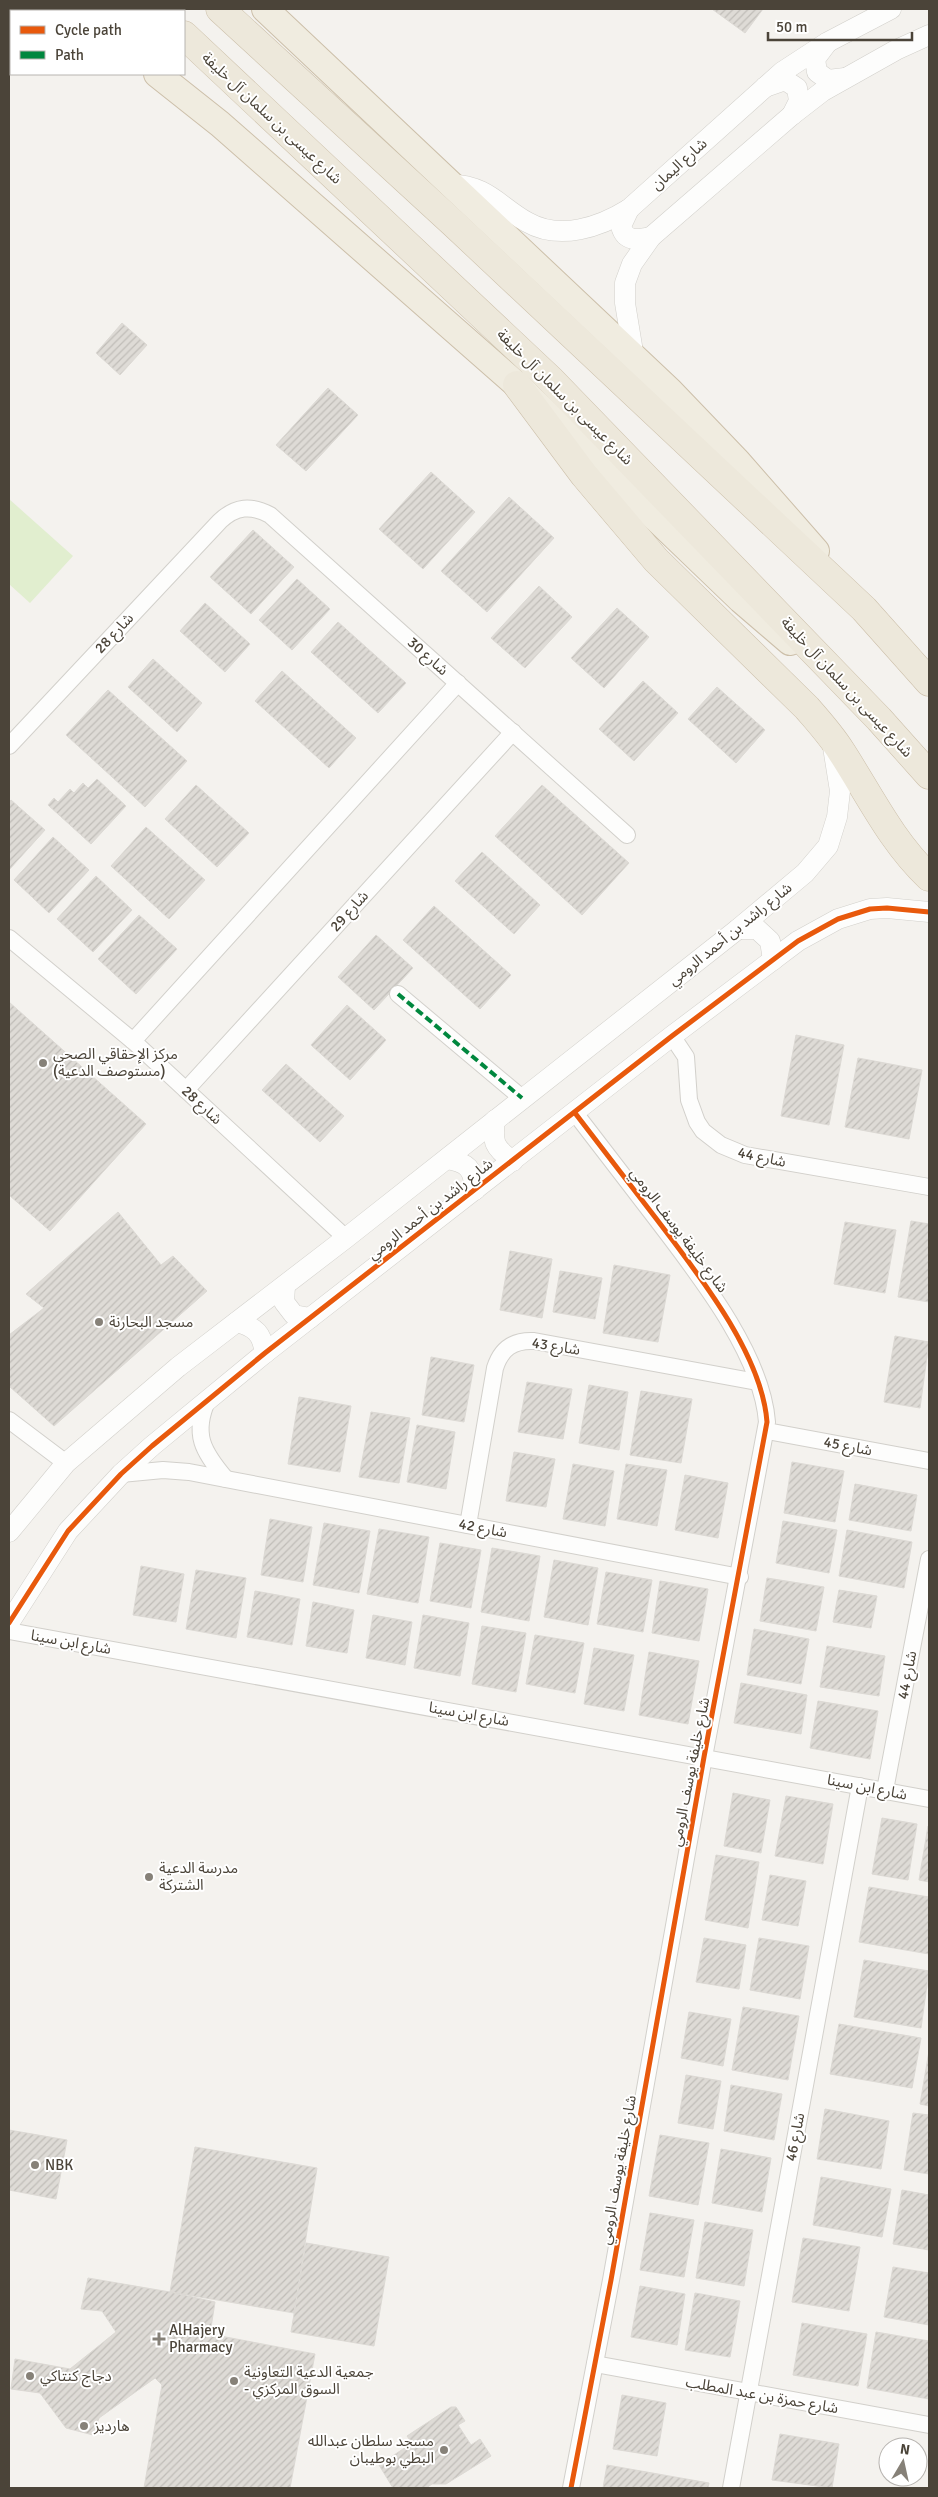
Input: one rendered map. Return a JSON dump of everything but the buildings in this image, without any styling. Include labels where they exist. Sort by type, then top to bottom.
[{"type":"highway","points":[[220,9],[460,229],[864,609]]},
{"type":"highway","points":[[265,9],[634,358],[738,462],[929,682]]},
{"type":"highway","name":"شارع عيسى بن سلمان آل خليفة","points":[[185,36],[551,380],[879,719],[929,775]]},
{"type":"highway","points":[[158,75],[220,124],[517,385],[741,600],[879,719]]},
{"type":"highway","points":[[517,385],[584,474],[656,560],[808,708],[829,733],[895,838],[912,861],[929,876]]},
{"type":"street","name":"شارع اليمان","points":[[448,184],[465,186],[484,192],[526,221],[549,230],[568,231],[590,227],[611,219],[629,209],[762,88],[799,59],[891,9]]},
{"type":"street","points":[[634,358],[625,303],[625,283],[632,264],[651,237],[792,115],[846,78],[929,35]]},
{"type":"street","points":[[828,42],[815,60],[817,72],[828,80],[846,78]]},
{"type":"street","points":[[762,88],[784,80],[797,88],[799,101],[792,115]]},
{"type":"street","points":[[629,209],[620,226],[623,234],[629,239],[637,240],[651,237]]},
{"type":"street","name":"شارع 30","points":[[220,521],[228,514],[242,508],[256,509],[270,514],[627,835]]},
{"type":"street","name":"شارع 28","points":[[9,746],[220,521]]},
{"type":"street","points":[[133,1040],[458,683]]},
{"type":"street","name":"شارع 29","points":[[186,1090],[513,732]]},
{"type":"street","name":"شارع راشد بن أحمد الرومي","points":[[9,1532],[66,1463],[178,1367],[346,1238],[738,929],[805,873],[828,846],[837,817],[840,790],[837,764],[829,733]]},
{"type":"street","name":"شارع راشد بن أحمد الرومي","points":[[9,1623],[68,1531],[121,1474],[265,1353],[672,1036],[773,960],[820,928],[853,914],[887,908],[929,912]]},
{"type":"street","points":[[738,929],[757,929],[770,941],[773,960]]},
{"type":"street","name":"شارع 28","points":[[9,938],[133,1040],[346,1238]]},
{"type":"street","points":[[398,994],[522,1098]]},
{"type":"street","name":"شارع 44","points":[[672,1036],[686,1057],[689,1100],[694,1117],[703,1131],[721,1145],[745,1155],[929,1187]]},
{"type":"street","name":"شارع خليفة يوسف الرومي","points":[[571,2488],[704,1756],[767,1431],[766,1409],[757,1382],[746,1355],[717,1302],[575,1112]]},
{"type":"street","points":[[495,1120],[492,1136],[499,1151],[513,1161]]},
{"type":"street","points":[[446,1159],[463,1162],[474,1174],[475,1190]]},
{"type":"street","points":[[284,1286],[284,1302],[289,1309],[294,1315],[310,1318]]},
{"type":"street","points":[[237,1322],[252,1326],[262,1338],[265,1353]]},
{"type":"street","name":"شارع 43","points":[[468,1525],[495,1368],[500,1354],[511,1345],[534,1341],[757,1382]]},
{"type":"street","points":[[208,1399],[201,1421],[201,1438],[207,1456],[226,1479]]},
{"type":"street","points":[[9,1420],[66,1463]]},
{"type":"street","name":"شارع 45","points":[[767,1431],[929,1462]]},
{"type":"street","name":"شارع 42","points":[[121,1474],[177,1470],[740,1577]]},
{"type":"street","name":"شارع 44","points":[[885,1790],[929,1559]]},
{"type":"street","name":"شارع ابن سينا","points":[[9,1631],[704,1756],[929,1799]]},
{"type":"street","name":"شارع 46","points":[[731,2488],[747,2392],[860,1786]]},
{"type":"street","name":"شارع حمزة بن عبد المطلب","points":[[595,2364],[929,2425]]},
{"type":"green space","points":[[9,499],[73,556],[30,603],[9,584]]},
{"type":"marked path","points":[[398,994],[522,1098]]},
{"type":"cycle path","points":[[9,1623],[68,1531],[121,1474],[152,1446],[265,1353],[672,1036],[798,941],[838,919],[870,909],[887,908],[929,912]]},
{"type":"cycle path","points":[[571,2488],[611,2280],[704,1757],[767,1422],[763,1396],[753,1369],[741,1342],[726,1316],[691,1265],[575,1113]]},
{"type":"place","name":"مركز الإحقاقي الصحي (مستوصف الدعية)","points":[[43,1063]]},
{"type":"place","name":"مسجد البحارنة","points":[[99,1322]]},
{"type":"place","name":"مدرسة الدعية الشتركة","points":[[149,1877]]},
{"type":"place","name":"NBK","points":[[35,2165]]},
{"type":"place","name":"AlHajery Pharmacy","points":[[159,2339]]},
{"type":"place","name":"دجاج كنتاكي","points":[[30,2376]]},
{"type":"place","name":"جمعية الدعية التعاونية - السوق المركزي","points":[[234,2381]]},
{"type":"place","name":"هارديز","points":[[84,2426]]},
{"type":"place","name":"مسجد سلطان عبدالله البطي بوطيبان","points":[[444,2450]]}]
